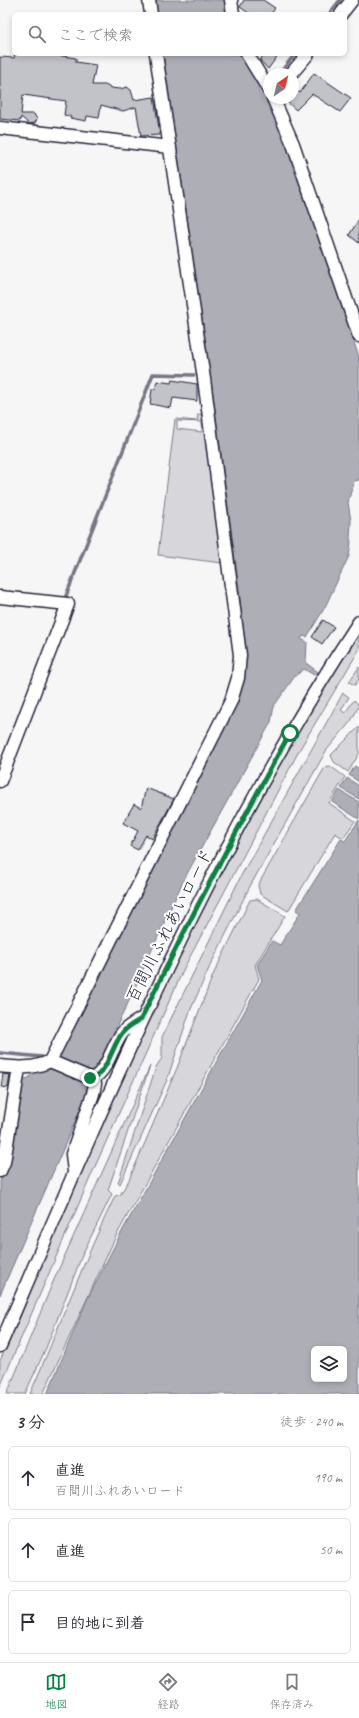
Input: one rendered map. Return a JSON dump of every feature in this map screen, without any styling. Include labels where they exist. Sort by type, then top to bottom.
[{"type":"street","points":[[149,0],[151,12]]},
{"type":"street","points":[[231,0],[233,12]]},
{"type":"street","points":[[343,12],[352,0]]},
{"type":"street","points":[[52,1062],[231,702],[238,678],[240,655],[204,379],[156,56]]},
{"type":"street","points":[[248,56],[263,80]]},
{"type":"street","points":[[296,68],[306,56]]},
{"type":"street","points":[[276,104],[293,144],[359,336]]},
{"type":"street","points":[[0,128],[170,147]]},
{"type":"street","points":[[0,597],[68,604],[0,781]]},
{"type":"street","name":"百間川ふれあいロード","points":[[0,1346],[141,1019],[188,923],[242,819],[290,733],[359,622]]},
{"type":"street","points":[[92,1078],[101,1071],[122,1033],[127,1027],[141,1019]]},
{"type":"street","points":[[0,1066],[18,1068],[52,1062],[92,1078],[95,1084],[93,1094],[72,1154],[74,1172]]},
{"type":"street","points":[[0,1171],[4,1162],[18,1068]]},
{"type":"shaded area","points":[[154,0],[224,0],[227,12],[156,12]]},
{"type":"shaded area","points":[[163,56],[244,56],[263,92],[263,104],[269,104],[278,121],[359,357],[359,480],[354,481],[348,502],[351,521],[351,542],[349,556],[325,607],[307,637],[303,636],[301,639],[307,642],[306,663],[318,672],[314,675],[304,669],[295,676],[274,706],[271,722],[183,881],[128,1003],[95,1070],[88,1078],[86,1085],[86,1096],[0,1295],[0,1181],[7,1165],[20,1080],[29,1078],[33,1071],[54,1069],[59,1053],[156,858],[239,699],[246,661],[239,588],[214,402]]},
{"type":"shaded area","points":[[198,414],[203,415],[222,563],[158,555],[175,419],[197,421]],"holes":[[[177,421],[202,422],[202,432],[177,429]]]},
{"type":"shaded area","points":[[359,635],[359,650],[301,747],[184,968],[93,1171],[0,1387],[0,1361],[111,1105],[169,978],[232,854],[277,770],[308,715]]},
{"type":"shaded area","points":[[359,667],[359,679],[355,685],[349,682]]},
{"type":"shaded area","points":[[343,693],[349,697],[341,710],[345,713],[354,700],[359,706],[351,721],[326,751],[249,888],[210,966],[190,1011],[167,1080],[120,1184],[118,1183],[156,1067],[162,1058],[162,1037],[242,874]]},
{"type":"shaded area","points":[[359,727],[359,754],[348,772],[334,762],[331,755]]},
{"type":"shaded area","points":[[330,766],[345,777],[329,803],[355,821],[343,838],[335,833],[288,911],[260,894],[258,885],[325,767]]},
{"type":"shaded area","points":[[355,766],[359,769],[359,782],[349,775]]},
{"type":"shaded area","points":[[347,778],[359,786],[359,799],[341,788]]},
{"type":"shaded area","points":[[339,790],[359,802],[359,819],[332,802]]},
{"type":"shaded area","points":[[359,820],[359,1394],[47,1394],[87,1300],[120,1235],[262,980],[257,965],[272,941],[280,945],[300,913],[296,910],[341,839],[345,841]]},
{"type":"shaded area","points":[[257,899],[285,916],[255,965],[259,979],[116,1236],[43,1394],[30,1394],[82,1269],[115,1196],[120,1195],[129,1180],[177,1068],[213,975],[250,900]]},
{"type":"shaded area","points":[[150,1066],[108,1190],[112,1194],[83,1253],[46,1348],[25,1394],[7,1394],[53,1282]]},
{"type":"building","points":[[244,0],[263,0],[275,8],[272,12],[247,12],[240,7]]},
{"type":"building","points":[[14,56],[62,56],[76,58],[76,62],[96,65],[92,85],[105,85],[111,88],[120,89],[127,87],[131,90],[134,100],[154,97],[160,135],[141,136],[136,107],[123,111],[101,105],[99,118],[87,116],[86,121],[70,118],[70,116],[64,115],[66,101],[23,95],[21,114],[34,114],[37,119],[35,123],[29,124],[21,117],[20,121],[0,119],[0,57],[14,58]]},
{"type":"building","points":[[263,56],[278,56],[269,68],[260,60]]},
{"type":"building","points":[[314,73],[351,98],[340,112],[312,94],[296,110],[290,104],[299,104],[299,92],[300,93]]},
{"type":"building","points":[[359,219],[359,243],[349,235]]},
{"type":"building","points":[[172,380],[197,384],[197,401],[173,398],[171,408],[150,404],[152,389],[155,389],[157,381],[171,383]]},
{"type":"building","points":[[323,620],[334,627],[322,644],[312,637]]},
{"type":"building","points":[[146,788],[174,799],[152,839],[146,835],[138,850],[130,846],[138,831],[123,823],[134,804],[141,808]]},
{"type":"building","points":[[3,1074],[10,1075],[8,1088],[1,1087]]},
{"type":"waterway","points":[[331,12],[340,0]]},
{"type":"waterway","points":[[284,68],[293,56]]},
{"type":"waterway","points":[[64,601],[153,374],[194,375]]},
{"type":"waterway","points":[[0,1053],[42,1057]]},
{"type":"route","points":[[90,1078],[94,1078],[101,1071],[122,1033],[127,1027],[141,1019],[188,923],[242,819],[290,733]]}]
